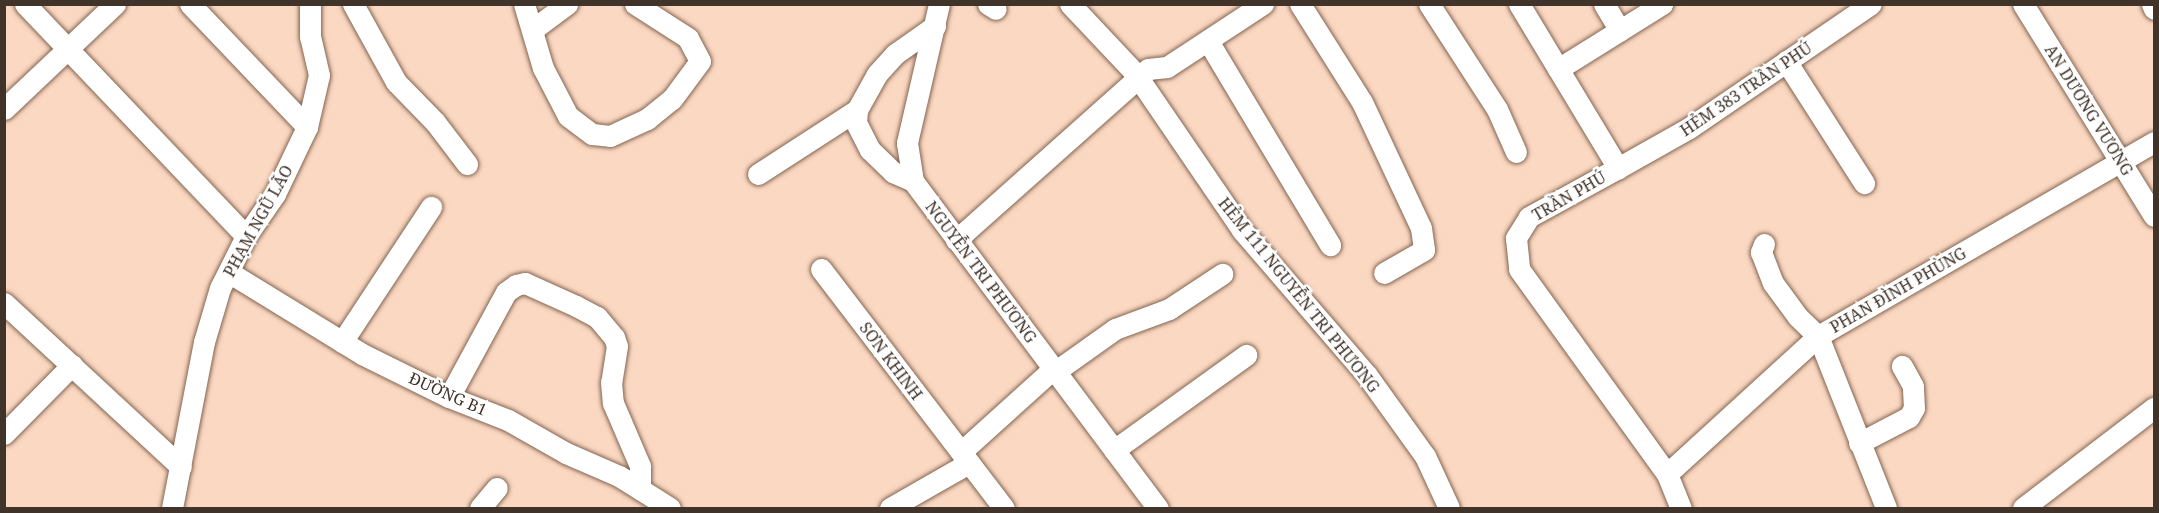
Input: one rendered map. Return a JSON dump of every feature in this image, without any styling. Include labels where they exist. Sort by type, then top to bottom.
[{"type":"street","points":[[25,4],[246,236]]},
{"type":"street","points":[[4,109],[69,50],[115,4]]},
{"type":"street","points":[[190,4],[307,127]]},
{"type":"street","name":"PHẠM NGŨ LÃO","points":[[172,508],[204,342],[220,288],[230,273],[246,236],[275,194],[307,127],[319,75],[310,37],[310,4]]},
{"type":"street","points":[[352,4],[396,82],[435,122],[467,164]]},
{"type":"street","points":[[524,4],[543,68],[568,116],[592,134],[610,136],[648,120],[672,99],[700,60],[688,38],[635,4]]},
{"type":"street","points":[[532,30],[567,4]]},
{"type":"street","name":"NGUYỄN TRI PHƯƠNG","points":[[939,4],[907,143],[913,181],[1158,508]]},
{"type":"street","name":"HẺM 111 NGUYỄN TRI PHƯƠNG","points":[[1070,4],[1137,78],[1242,230],[1366,374],[1425,456],[1449,508]]},
{"type":"street","points":[[956,240],[1148,69],[1167,67],[1263,4]]},
{"type":"street","points":[[1300,4],[1362,102],[1421,228],[1424,250],[1384,273]]},
{"type":"street","points":[[1429,4],[1497,109],[1516,152]]},
{"type":"street","name":"TRẦN PHÚ","points":[[1519,4],[1618,168],[1529,217],[1516,238],[1519,269],[1667,474],[1681,508]]},
{"type":"street","points":[[1604,4],[1620,31]]},
{"type":"street","points":[[1558,69],[1662,4]]},
{"type":"street","name":"HẺM 383 TRẦN PHÚ","points":[[1618,168],[1689,128],[1871,4]]},
{"type":"street","name":"AN DƯƠNG VƯƠNG","points":[[2023,4],[2154,216]]},
{"type":"street","points":[[2151,4],[2154,9]]},
{"type":"street","points":[[758,174],[857,110],[883,67],[935,26]]},
{"type":"street","points":[[1208,41],[1330,245]]},
{"type":"street","points":[[1786,62],[1864,183]]},
{"type":"street","points":[[857,110],[856,122],[870,150],[893,172],[913,181]]},
{"type":"street","name":"PHAN ĐÌNH PHÙNG","points":[[1667,474],[1818,336],[2154,142]]},
{"type":"street","points":[[342,342],[431,207]]},
{"type":"street","points":[[1764,244],[1761,252],[1773,283],[1798,317],[1818,336],[1886,508]]},
{"type":"street","name":"SƠN KHINH","points":[[821,269],[965,457],[999,507]]},
{"type":"street","name":"ĐƯỜNG B1","points":[[230,273],[342,342],[449,397],[508,420],[640,489],[670,508]]},
{"type":"street","points":[[890,508],[965,457],[1055,369],[1115,329],[1169,309],[1222,274]]},
{"type":"street","points":[[449,397],[506,292],[516,285],[525,283],[576,306],[597,317],[614,337],[617,346],[611,382],[613,403],[640,466],[640,489]]},
{"type":"street","points":[[4,303],[181,467]]},
{"type":"street","points":[[1114,450],[1246,355]]},
{"type":"street","points":[[4,434],[72,365]]},
{"type":"street","points":[[1859,443],[1909,417],[1914,408],[1913,386],[1902,366]]},
{"type":"street","points":[[2024,508],[2154,408]]},
{"type":"street","points":[[480,508],[497,488]]}]
